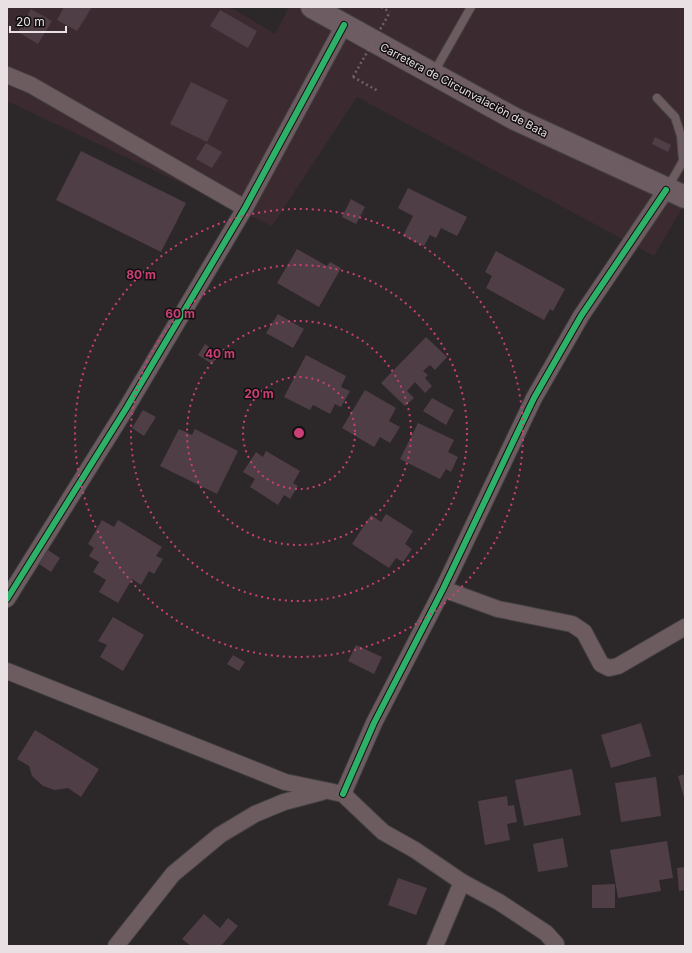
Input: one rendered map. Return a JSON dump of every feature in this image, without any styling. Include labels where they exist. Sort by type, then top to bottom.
[{"type":"main road","name":"Carretera de Circunvalación de Bata","points":[[312,7],[515,120],[676,194]]},
{"type":"street","points":[[7,599],[127,407],[245,208],[344,25]]},
{"type":"street","points":[[7,74],[31,85],[245,208]]},
{"type":"street","points":[[343,794],[374,723],[443,589],[538,391],[581,316],[676,194]]},
{"type":"street","points":[[443,589],[498,609],[572,624],[584,632],[600,664],[609,668],[618,666],[685,627]]},
{"type":"street","points":[[7,671],[285,782],[343,794],[383,832],[415,850],[462,882],[499,902],[546,933],[556,944],[556,946]]},
{"type":"street","points":[[116,946],[173,874],[220,835],[255,814],[284,802],[325,791]]},
{"type":"street","points":[[435,946],[462,882]]},
{"type":"lane","points":[[433,74],[471,7]]},
{"type":"lane","points":[[657,98],[675,116],[681,136],[684,161],[676,194]]},
{"type":"path","points":[[378,91],[353,77],[390,12],[381,7]]},
{"type":"shaded area","points":[[7,7],[230,7],[275,34],[289,7],[685,7],[685,203],[654,256],[357,97],[272,226],[7,101]]},
{"type":"building","points":[[64,7],[92,7],[77,31],[57,20]]},
{"type":"building","points":[[31,9],[52,21],[38,44],[18,32]]},
{"type":"building","points":[[220,10],[257,31],[248,48],[210,26]]},
{"type":"building","points":[[191,82],[228,100],[207,142],[170,124]]},
{"type":"building","points":[[655,137],[671,145],[668,152],[652,144]]},
{"type":"building","points":[[206,143],[222,152],[212,168],[196,159]]},
{"type":"building","points":[[81,151],[186,203],[161,252],[56,200]]},
{"type":"building","points":[[408,188],[467,217],[457,236],[441,228],[436,238],[430,235],[424,246],[403,236],[413,216],[398,208]]},
{"type":"building","points":[[351,199],[365,207],[356,224],[342,217]]},
{"type":"building","points":[[297,249],[327,266],[330,262],[341,268],[319,307],[277,283]]},
{"type":"building","points":[[496,251],[565,289],[553,311],[550,309],[544,320],[486,288],[492,276],[485,272]]},
{"type":"building","points":[[278,314],[304,329],[293,348],[266,333]]},
{"type":"building","points":[[426,337],[447,357],[435,370],[430,365],[423,371],[428,375],[425,378],[432,386],[425,393],[415,382],[407,391],[414,398],[405,406],[381,383]]},
{"type":"building","points":[[205,344],[219,354],[212,364],[198,355]]},
{"type":"building","points":[[306,355],[346,376],[341,387],[350,391],[341,407],[335,404],[330,414],[313,405],[310,410],[284,397]]},
{"type":"building","points":[[365,390],[396,408],[389,421],[400,427],[390,443],[380,437],[374,447],[342,428]]},
{"type":"building","points":[[432,398],[454,410],[446,425],[423,411]]},
{"type":"building","points":[[143,410],[156,417],[144,436],[132,428]]},
{"type":"building","points":[[418,423],[454,440],[448,452],[458,457],[451,472],[446,469],[440,479],[400,459]]},
{"type":"building","points":[[179,429],[192,435],[195,429],[238,451],[217,494],[160,466]]},
{"type":"building","points":[[266,451],[300,471],[293,483],[298,486],[290,499],[284,495],[278,505],[250,487],[255,479],[243,472],[256,452],[263,457]]},
{"type":"building","points":[[386,514],[413,531],[405,544],[412,549],[403,562],[396,558],[389,568],[352,544],[371,515],[381,522]]},
{"type":"building","points":[[102,520],[114,527],[118,520],[162,547],[156,556],[163,559],[154,574],[149,571],[141,585],[132,579],[118,603],[99,592],[106,580],[93,572],[99,562],[89,556],[94,548],[88,544]]},
{"type":"building","points":[[48,550],[60,558],[51,572],[39,564]]},
{"type":"building","points":[[113,617],[144,635],[123,671],[100,657],[107,645],[98,641]]},
{"type":"building","points":[[356,645],[382,657],[374,674],[348,661]]},
{"type":"building","points":[[233,655],[245,662],[239,671],[227,664]]},
{"type":"building","points":[[641,723],[651,756],[611,768],[601,735]]},
{"type":"building","points":[[35,730],[99,769],[81,797],[68,788],[55,790],[43,786],[32,776],[29,766],[17,759]]},
{"type":"building","points":[[572,769],[581,815],[524,826],[515,780]]},
{"type":"building","points":[[685,774],[685,801],[678,776]]},
{"type":"building","points":[[656,777],[661,816],[621,822],[615,783]]},
{"type":"building","points":[[507,796],[508,806],[514,805],[517,822],[507,824],[510,840],[485,845],[478,801]]},
{"type":"building","points":[[563,838],[568,867],[538,872],[533,844]]},
{"type":"building","points":[[667,841],[673,878],[659,880],[661,891],[618,898],[610,850]]},
{"type":"building","points":[[685,867],[685,890],[679,891],[677,868]]},
{"type":"building","points":[[398,878],[427,888],[416,915],[388,905]]},
{"type":"building","points":[[615,884],[615,908],[592,908],[592,885]]},
{"type":"building","points":[[204,914],[220,928],[228,918],[238,926],[221,946],[191,946],[182,939]]},
{"type":"cycle path","points":[[7,599],[127,407],[245,208],[344,25]]},
{"type":"cycle path","points":[[343,794],[374,723],[443,589],[534,398],[581,316],[666,190]]}]
